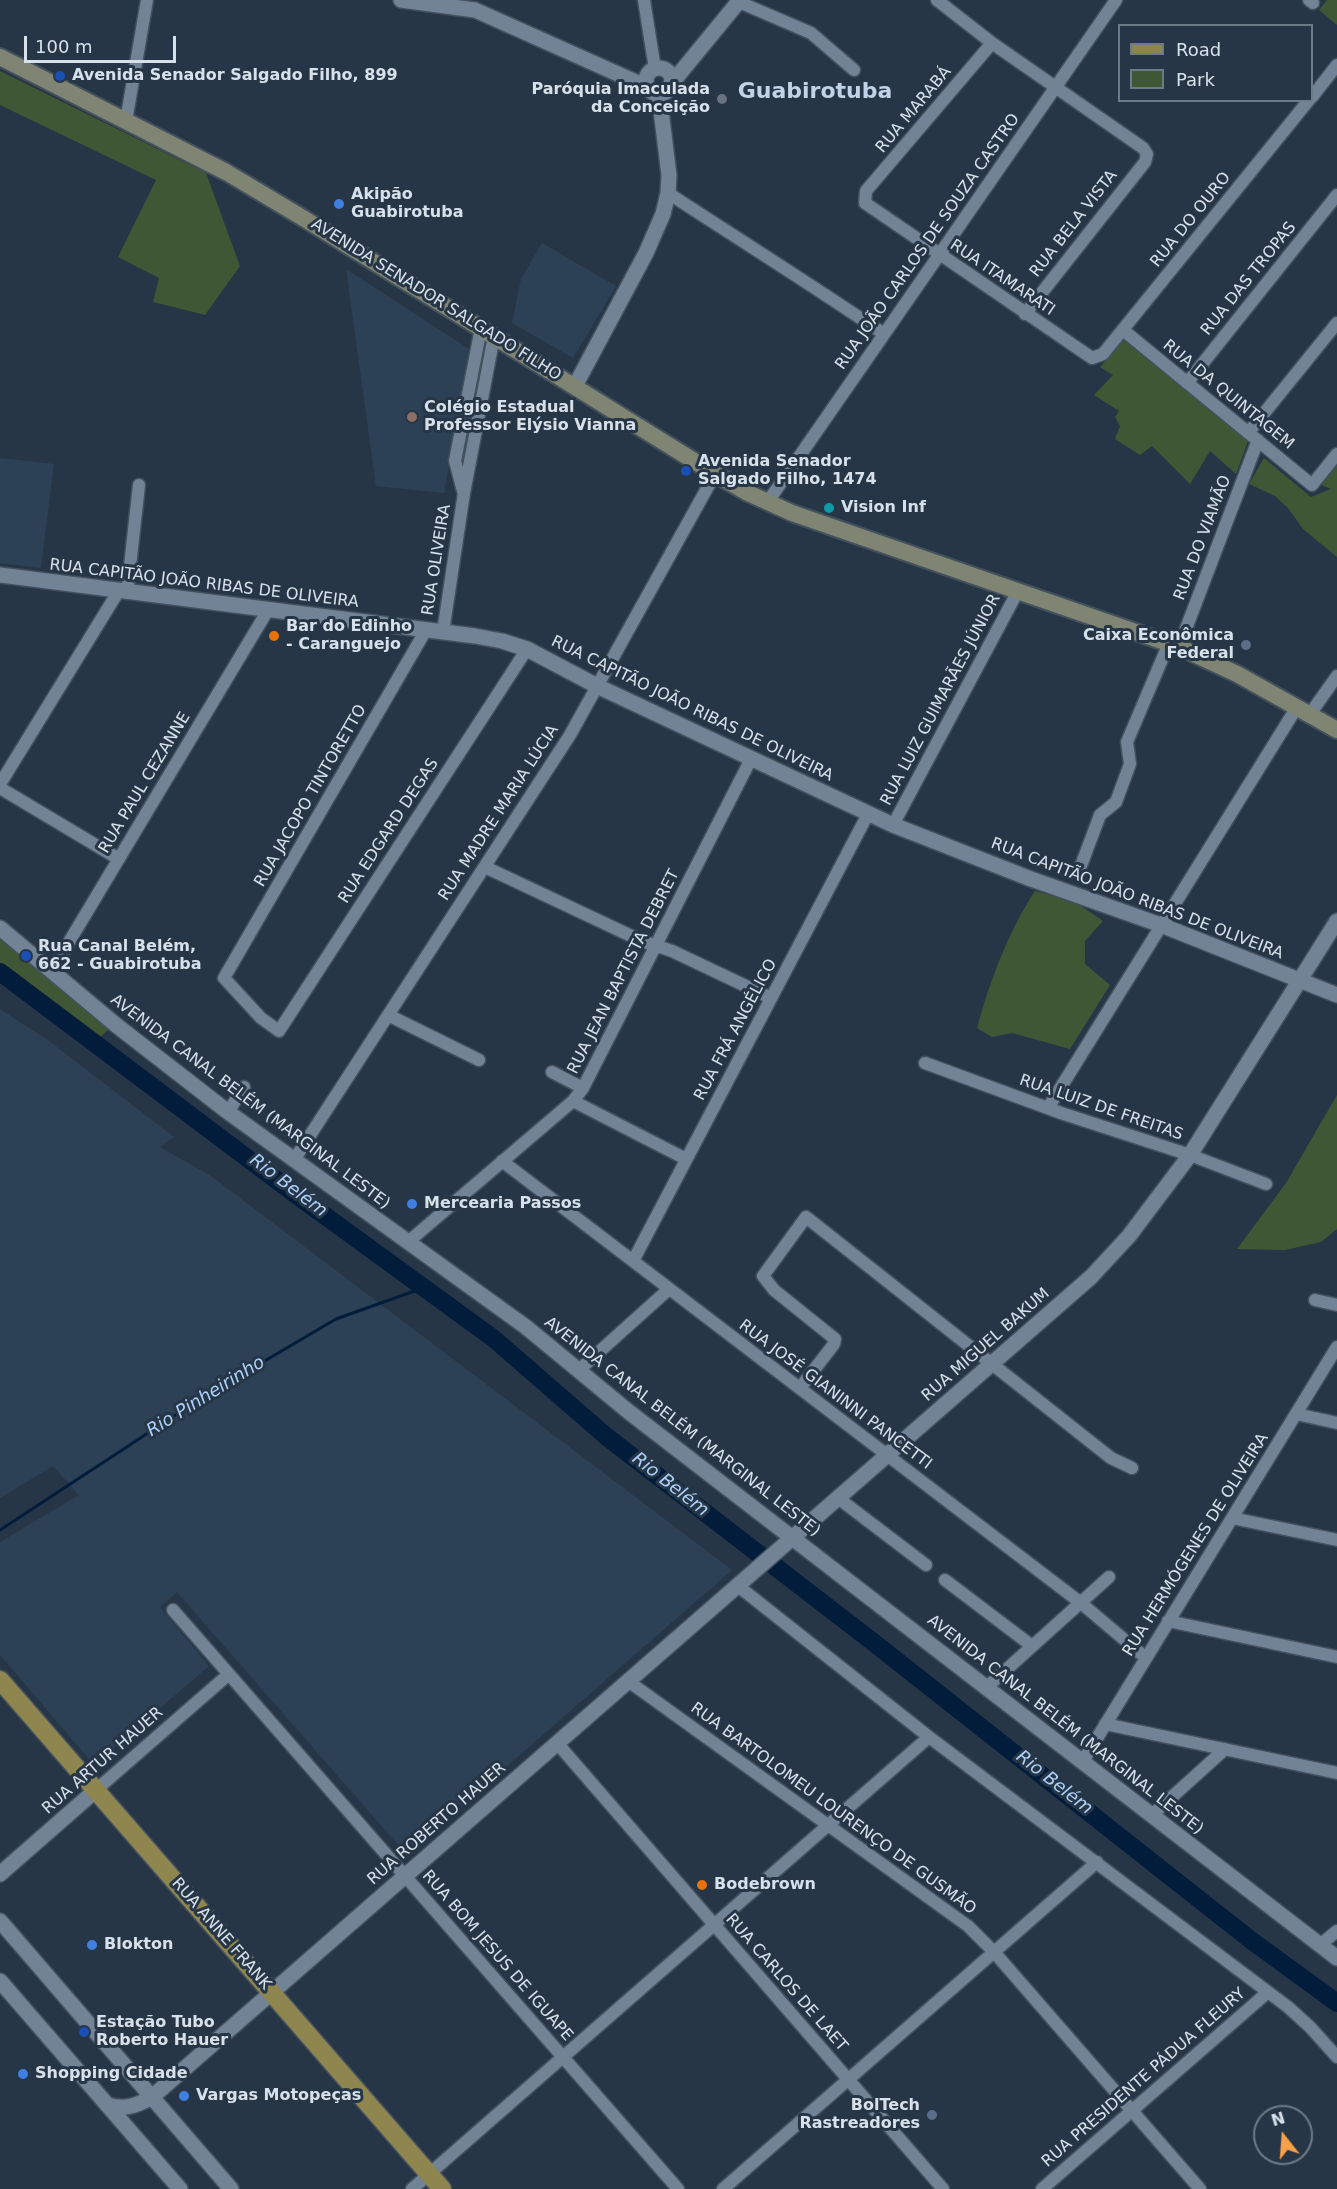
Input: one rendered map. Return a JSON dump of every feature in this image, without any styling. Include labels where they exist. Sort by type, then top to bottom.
[{"type":"main road","name":"AVENIDA SENADOR SALGADO FILHO","points":[[0,57],[226,172],[715,474],[767,503],[1174,645],[1237,674],[1337,730]]},
{"type":"main road","name":"RUA ANNE FRANK","points":[[0,1680],[442,2189]]},
{"type":"street","points":[[126,121],[147,0]]},
{"type":"street","points":[[401,0],[475,10],[659,88]]},
{"type":"street","points":[[644,0],[655,69]]},
{"type":"street","points":[[937,0],[992,43],[1056,87]]},
{"type":"street","name":"RUA JOÃO CARLOS DE SOUZA CASTRO","points":[[767,503],[1116,0]]},
{"type":"street","points":[[659,88],[740,1],[811,33],[854,70]]},
{"type":"street","name":"RUA MARABÁ","points":[[864,199],[866,191],[992,43]]},
{"type":"street","points":[[1313,95],[1337,65]]},
{"type":"street","points":[[655,69],[666,70],[671,76],[659,88]]},
{"type":"street","points":[[575,386],[651,242],[663,214],[668,193],[669,164],[659,88],[646,78],[655,69]]},
{"type":"street","name":"RUA BELA VISTA","points":[[1025,314],[1145,162],[1147,154],[1143,148],[1056,87]]},
{"type":"street","name":"RUA DO OURO","points":[[1096,358],[1103,354],[1123,330],[1307,102]]},
{"type":"street","points":[[668,193],[762,255],[793,272],[884,334]]},
{"type":"street","name":"RUA DAS TROPAS","points":[[1187,383],[1337,195]]},
{"type":"street","name":"RUA ITAMARATI","points":[[864,199],[868,206],[1025,314],[1087,356],[1096,358]]},
{"type":"street","name":"RUA DO VIAMÃO","points":[[1079,871],[1100,815],[1116,802],[1130,764],[1127,742],[1174,645],[1253,437],[1337,323]]},
{"type":"street","name":"RUA DA QUINTAGEM","points":[[1123,330],[1312,485],[1337,454]]},
{"type":"street","name":"RUA OLIVEIRA","points":[[443,632],[464,493],[455,461],[487,332]]},
{"type":"street","name":"RUA MADRE MARIA LÚCIA","points":[[294,1160],[570,735],[715,474]]},
{"type":"street","points":[[119,859],[0,786],[123,592],[139,485]]},
{"type":"street","name":"RUA CAPITÃO JOÃO RIBAS DE OLIVEIRA","points":[[0,576],[443,632],[501,641],[527,649],[597,686],[893,825],[1031,879],[1161,925],[1337,995]]},
{"type":"street","name":"RUA LUIZ GUIMARÃES JÚNIOR","points":[[893,825],[1018,591]]},
{"type":"street","name":"RUA PAUL CEZANNE","points":[[51,972],[268,610]]},
{"type":"street","name":"RUA JACOPO TINTORETTO","points":[[279,1031],[261,1018],[224,978],[426,630]]},
{"type":"street","name":"RUA EDGARD DEGAS","points":[[279,1031],[527,649]]},
{"type":"street","points":[[1048,1108],[1161,925],[1303,711],[1337,676]]},
{"type":"street","name":"RUA JEAN BAPTISTA DEBRET","points":[[408,1242],[573,1101],[584,1088],[751,759]]},
{"type":"street","name":"RUA FRÁ ANGÉLICO","points":[[633,1261],[868,814]]},
{"type":"street","points":[[485,867],[771,998]]},
{"type":"street","name":"RUA MIGUEL BAKUM","points":[[742,1582],[1103,1265],[1129,1236],[1190,1155],[1337,921]]},
{"type":"street","name":"AVENIDA CANAL BELÉM (MARGINAL LESTE)","points":[[0,928],[51,972],[228,1112],[526,1327],[789,1541],[987,1687],[1337,1958]]},
{"type":"street","points":[[388,1015],[479,1060]]},
{"type":"street","name":"RUA LUIZ DE FREITAS","points":[[925,1063],[1048,1108],[1190,1155],[1266,1184]]},
{"type":"street","points":[[552,1072],[584,1088]]},
{"type":"street","points":[[228,1112],[244,1087]]},
{"type":"street","points":[[573,1101],[686,1159]]},
{"type":"street","name":"RUA JOSÉ GIANINNI PANCETTI","points":[[502,1161],[1080,1603],[1146,1658]]},
{"type":"street","points":[[800,1389],[834,1344],[835,1339],[774,1290],[763,1276],[806,1217],[1111,1458],[1132,1468]]},
{"type":"street","points":[[580,1370],[669,1288]]},
{"type":"street","points":[[1315,1300],[1337,1305]]},
{"type":"street","name":"RUA HERMÓGENES DE OLIVEIRA","points":[[1083,1761],[1337,1347]]},
{"type":"street","points":[[1296,1414],[1337,1423]]},
{"type":"street","points":[[838,1498],[926,1565]]},
{"type":"street","points":[[1232,1518],[1337,1540]]},
{"type":"street","points":[[987,1687],[1109,1577]]},
{"type":"street","points":[[945,1580],[1032,1646]]},
{"type":"street","points":[[742,1582],[929,1737],[1300,2017],[1337,2057]]},
{"type":"street","name":"RUA ROBERTO HAUER","points":[[107,2105],[127,2108],[152,2097],[742,1582]]},
{"type":"street","name":"RUA BOM JESUS DE IGUAPE","points":[[173,1610],[678,2189]]},
{"type":"street","points":[[1168,1621],[1337,1657]]},
{"type":"street","name":"RUA ARTUR HAUER","points":[[0,1875],[229,1674]]},
{"type":"street","name":"RUA BARTOLOMEU LOURENÇO DE GUSMÃO","points":[[628,1681],[956,1917],[994,1952],[1200,2189]]},
{"type":"street","points":[[1105,1724],[1337,1773]]},
{"type":"street","points":[[412,2189],[929,1737]]},
{"type":"street","name":"RUA CARLOS DE LAET","points":[[557,1743],[943,2189]]},
{"type":"street","points":[[1152,1815],[1225,1749]]},
{"type":"street","points":[[723,2189],[1097,1862]]},
{"type":"street","points":[[0,1921],[231,2189]]},
{"type":"street","points":[[1320,1945],[1337,1931]]},
{"type":"street","points":[[0,1981],[180,2189]]},
{"type":"street","name":"RUA PRESIDENTE PÁDUA FLEURY","points":[[1042,2189],[1268,1992]]},
{"type":"shaded area","points":[[542,243],[616,286],[573,358],[512,323],[521,279]]},
{"type":"shaded area","name":"Colégio Estadual Professor Elýsio Vianna","points":[[346,269],[469,349],[444,493],[376,486]]},
{"type":"shaded area","points":[[0,458],[54,464],[41,568],[0,563]]},
{"type":"shaded area","points":[[0,1009],[49,1041],[174,1137],[160,1147],[211,1176],[732,1570],[406,1854],[177,1592],[160,1607],[209,1666],[94,1765],[0,1655],[0,1542],[79,1495],[53,1466],[0,1498]]},
{"type":"green space","points":[[1327,0],[1337,0],[1337,25],[1319,10]]},
{"type":"green space","points":[[0,71],[206,173],[240,266],[205,315],[153,302],[159,278],[118,257],[156,180],[0,105]]},
{"type":"green space","points":[[1124,340],[1248,441],[1236,474],[1210,451],[1190,484],[1152,446],[1140,455],[1115,439],[1120,426],[1115,417],[1119,411],[1094,395],[1113,375],[1100,367]]},
{"type":"green space","points":[[1264,458],[1311,497],[1331,489],[1321,485],[1337,465],[1337,557],[1303,529],[1288,508],[1275,496],[1249,484]]},
{"type":"green space","points":[[1035,891],[1075,902],[1103,921],[1085,941],[1085,964],[1110,985],[1070,1049],[1012,1033],[992,1037],[977,1028],[1001,957],[1016,923]]},
{"type":"green space","points":[[0,937],[109,1029],[100,1037],[0,963]]},
{"type":"green space","points":[[1337,1095],[1337,1229],[1321,1242],[1285,1250],[1237,1249],[1286,1183]]},
{"type":"waterway","name":"Rio Belém","points":[[0,972],[295,1194],[493,1338],[607,1437],[873,1642],[1252,1941],[1337,2003]]},
{"type":"waterway","name":"Rio Pinheirinho","points":[[0,1530],[200,1399],[336,1319],[423,1288]]},
{"type":"place","name":"Avenida Senador Salgado Filho, 899","points":[[60,76]]},
{"type":"place","name":"Paróquia Imaculada da Conceição","points":[[722,99]]},
{"type":"place","name":"Akipão Guabirotuba","points":[[339,204]]},
{"type":"place","name":"Colégio Estadual Professor Elýsio Vianna","points":[[412,417]]},
{"type":"place","name":"Avenida Senador Salgado Filho, 1474","points":[[686,471]]},
{"type":"place","name":"Vision Inf","points":[[829,508]]},
{"type":"place","name":"Bar do Edinho - Caranguejo","points":[[274,636]]},
{"type":"place","name":"Caixa Econômica Federal","points":[[1246,645]]},
{"type":"place","name":"Rua Canal Belém, 662 - Guabirotuba","points":[[26,956]]},
{"type":"place","name":"Mercearia Passos","points":[[412,1204]]},
{"type":"place","name":"Bodebrown","points":[[702,1885]]},
{"type":"place","name":"Blokton","points":[[92,1945]]},
{"type":"place","name":"Estação Tubo Roberto Hauer","points":[[84,2032]]},
{"type":"place","name":"Shopping Cidade","points":[[23,2074]]},
{"type":"place","name":"Vargas Motopeças","points":[[184,2096]]},
{"type":"place","name":"BolTech Rastreadores","points":[[932,2115]]},
{"type":"district","name":"Guabirotuba","points":[[815,92]]}]
